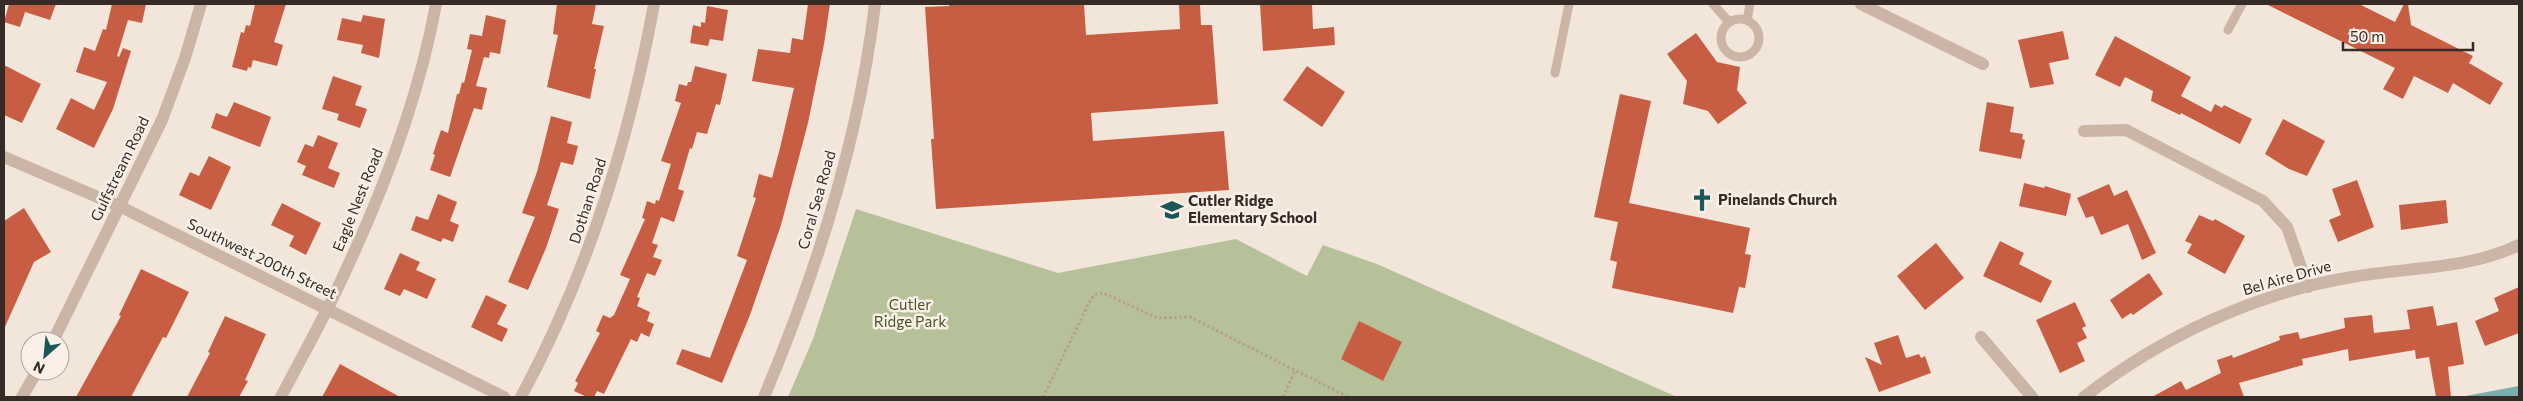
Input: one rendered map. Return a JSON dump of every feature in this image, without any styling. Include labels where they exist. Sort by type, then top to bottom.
[{"type":"street","name":"Gulfstream Road","points":[[58,331],[120,207],[168,104],[201,4]]},
{"type":"street","name":"Eagle Nest Road","points":[[281,397],[327,309],[363,234],[389,170],[415,89],[436,4]]},
{"type":"street","name":"Dothan Road","points":[[521,397],[564,314],[602,216],[636,98],[654,4]]},
{"type":"street","name":"Coral Sea Road","points":[[764,397],[804,298],[836,196],[860,92],[875,4]]},
{"type":"street","points":[[1861,4],[1983,64]]},
{"type":"street","points":[[2084,131],[2126,130],[2263,201],[2287,227],[2308,287]]},
{"type":"street","name":"Southwest 200th Street","points":[[4,157],[120,207],[504,397]]},
{"type":"street","name":"Bel Aire Drive","points":[[2084,397],[2128,366],[2171,340],[2247,306],[2308,287],[2350,277],[2466,262],[2499,254],[2519,245]]},
{"type":"street","points":[[1981,337],[2032,397]]},
{"type":"street","points":[[22,397],[31,381]]},
{"type":"lane","points":[[1555,73],[1569,4]]},
{"type":"lane","points":[[1712,4],[1729,22]]},
{"type":"lane","points":[[1747,20],[1750,4]]},
{"type":"lane","points":[[2228,30],[2242,4]]},
{"type":"lane","points":[[1735,19],[1747,20],[1757,27],[1760,40],[1754,51],[1743,56],[1731,54],[1722,45],[1722,32],[1729,22],[1735,19]]},
{"type":"path","points":[[1043,397],[1091,299],[1099,293],[1107,293],[1157,318],[1190,317],[1348,397]]},
{"type":"path","points":[[1283,397],[1295,371]]},
{"type":"green space","name":"Cutler Ridge Park","points":[[856,209],[1058,273],[1236,239],[1307,276],[1323,245],[1377,264],[1677,397],[788,397],[813,339]]},
{"type":"water","points":[[2519,386],[2519,397],[2460,397]]},
{"type":"building","points":[[9,4],[56,4],[50,20],[25,12],[20,27],[4,22]]},
{"type":"building","points":[[112,4],[146,4],[142,23],[128,20],[117,56],[119,57],[123,48],[131,51],[113,109],[94,148],[56,129],[71,98],[94,110],[107,82],[76,72],[84,47],[95,51],[103,29],[106,30]]},
{"type":"building","points":[[255,4],[286,4],[274,42],[283,45],[277,66],[253,60],[251,68],[248,67],[247,71],[232,67],[241,32],[244,33],[246,25],[250,26]]},
{"type":"building","points":[[557,4],[596,4],[592,24],[604,26],[594,69],[596,69],[590,99],[547,87],[558,35],[553,34]]},
{"type":"building","points":[[808,4],[830,4],[808,123],[781,225],[750,315],[722,383],[676,364],[682,349],[710,358],[747,260],[737,256],[756,198],[753,197],[759,174],[772,178],[780,148],[794,88],[752,81],[758,49],[790,53],[792,38],[803,40]]},
{"type":"building","points":[[949,4],[1084,4],[1086,35],[1180,29],[1179,4],[1200,4],[1201,25],[1212,25],[1218,104],[1091,113],[1093,141],[1224,131],[1229,190],[936,209],[931,139],[934,139],[925,7],[949,6]]},
{"type":"building","points":[[1260,4],[1312,4],[1313,29],[1334,27],[1335,45],[1263,51]]},
{"type":"building","points":[[2266,4],[2359,4],[2395,22],[2404,4],[2408,4],[2411,25],[2473,56],[2469,63],[2503,83],[2490,105],[2453,83],[2448,93],[2414,76],[2403,99],[2383,89],[2395,68]]},
{"type":"building","points":[[707,6],[728,10],[723,41],[710,39],[708,46],[690,43],[693,25],[701,27],[701,22],[705,23]]},
{"type":"building","points":[[363,15],[385,19],[379,58],[361,53],[363,45],[337,40],[342,18],[361,22]]},
{"type":"building","points":[[486,15],[506,20],[500,54],[490,52],[489,58],[484,57],[476,86],[487,88],[482,110],[474,108],[450,177],[430,170],[435,155],[433,154],[441,130],[448,133],[457,94],[459,94],[462,82],[464,83],[472,50],[467,49],[470,34],[482,36]]},
{"type":"building","points":[[2063,31],[2069,59],[2049,63],[2054,84],[2030,88],[2018,40]]},
{"type":"building","points":[[1696,33],[1717,62],[1740,67],[1737,90],[1747,103],[1718,124],[1708,111],[1683,104],[1687,81],[1667,54]]},
{"type":"building","points":[[2115,36],[2191,77],[2181,96],[2211,112],[2215,104],[2222,108],[2224,105],[2252,119],[2240,144],[2181,113],[2180,115],[2151,101],[2153,91],[2125,77],[2120,87],[2095,75]]},
{"type":"building","points":[[4,65],[41,84],[22,123],[4,115]]},
{"type":"building","points":[[695,66],[727,74],[720,105],[716,104],[707,134],[697,132],[692,149],[690,148],[678,189],[684,191],[674,222],[661,217],[652,243],[658,245],[653,257],[662,260],[655,276],[647,273],[637,297],[640,298],[637,306],[650,312],[647,321],[654,324],[649,337],[641,333],[637,342],[631,339],[604,394],[597,391],[594,397],[587,397],[574,391],[578,383],[575,381],[600,333],[596,331],[603,315],[610,318],[614,315],[630,279],[620,275],[645,219],[642,218],[647,201],[655,204],[656,200],[659,201],[671,164],[661,161],[681,103],[675,101],[679,84],[687,86],[688,82],[691,82]]},
{"type":"building","points":[[1307,66],[1345,92],[1322,127],[1283,100]]},
{"type":"building","points":[[333,76],[362,86],[355,105],[367,109],[360,128],[337,120],[339,114],[322,109]]},
{"type":"building","points":[[1620,94],[1651,101],[1629,203],[1750,228],[1745,254],[1751,255],[1745,288],[1739,287],[1733,313],[1612,288],[1617,262],[1610,260],[1618,222],[1594,217]]},
{"type":"building","points":[[234,102],[271,117],[260,147],[211,128],[216,113],[227,117]]},
{"type":"building","points":[[1987,102],[2014,107],[2010,132],[2023,134],[2022,139],[2025,140],[2021,159],[1979,151]]},
{"type":"building","points":[[551,116],[572,122],[567,143],[578,146],[573,165],[561,162],[547,205],[559,209],[546,248],[528,290],[508,282],[535,217],[522,213],[537,172]]},
{"type":"building","points":[[2283,119],[2325,141],[2307,176],[2289,169],[2265,154]]},
{"type":"building","points":[[318,135],[338,143],[328,168],[340,173],[334,188],[302,175],[306,166],[297,162],[305,144],[313,147]]},
{"type":"building","points":[[209,156],[231,167],[211,210],[179,195],[190,172],[199,176]]},
{"type":"building","points":[[2357,180],[2374,227],[2338,242],[2329,220],[2341,215],[2332,189]]},
{"type":"building","points":[[2024,183],[2044,188],[2045,186],[2071,194],[2066,216],[2019,206]]},
{"type":"building","points":[[2109,184],[2114,196],[2127,190],[2156,253],[2142,260],[2128,224],[2101,235],[2093,216],[2086,218],[2077,198]]},
{"type":"building","points":[[438,194],[457,202],[450,221],[459,225],[453,242],[443,238],[441,242],[411,230],[416,216],[428,220]]},
{"type":"building","points":[[2446,200],[2448,223],[2401,230],[2399,205]]},
{"type":"building","points":[[282,203],[321,223],[306,255],[289,246],[294,236],[271,225]]},
{"type":"building","points":[[24,208],[51,252],[34,262],[4,329],[4,221]]},
{"type":"building","points":[[2199,215],[2213,221],[2215,219],[2245,236],[2225,274],[2187,253],[2192,244],[2185,241]]},
{"type":"building","points":[[2000,241],[2024,253],[2019,264],[2052,281],[2041,303],[1983,276]]},
{"type":"building","points":[[1936,243],[1964,278],[1925,310],[1897,276]]},
{"type":"building","points":[[400,253],[420,262],[416,270],[436,279],[427,299],[404,289],[400,296],[384,289]]},
{"type":"building","points":[[141,269],[189,292],[166,338],[163,337],[131,397],[76,397],[121,316],[119,315]]},
{"type":"building","points":[[2149,273],[2163,294],[2133,315],[2131,313],[2122,319],[2110,300]]},
{"type":"building","points":[[2519,287],[2519,333],[2485,346],[2475,321],[2499,311],[2494,298]]},
{"type":"building","points":[[486,295],[507,305],[497,324],[508,329],[502,342],[471,327]]},
{"type":"building","points":[[2075,302],[2086,326],[2082,328],[2087,338],[2077,343],[2085,361],[2060,373],[2036,320]]},
{"type":"building","points":[[2433,306],[2437,326],[2457,322],[2464,364],[2448,367],[2451,397],[2436,397],[2429,357],[2416,359],[2415,350],[2349,361],[2348,349],[2302,359],[2303,365],[2239,383],[2244,397],[2152,397],[2181,381],[2186,390],[2221,373],[2217,360],[2232,355],[2233,358],[2280,340],[2279,336],[2298,332],[2300,339],[2345,328],[2344,318],[2372,315],[2374,333],[2410,329],[2407,310]]},
{"type":"building","points":[[225,316],[266,334],[245,380],[248,381],[239,397],[187,397],[210,353],[208,352]]},
{"type":"building","points":[[1359,321],[1402,342],[1383,381],[1341,359]]},
{"type":"building","points":[[1898,335],[1906,358],[1919,354],[1921,358],[1925,356],[1931,373],[1879,392],[1865,357],[1882,365],[1874,343]]},
{"type":"building","points":[[340,364],[400,397],[322,397]]},
{"type":"place","name":"Pinelands Church","points":[[1702,200]]},
{"type":"place","name":"Cutler Ridge Elementary School","points":[[1172,210]]}]
